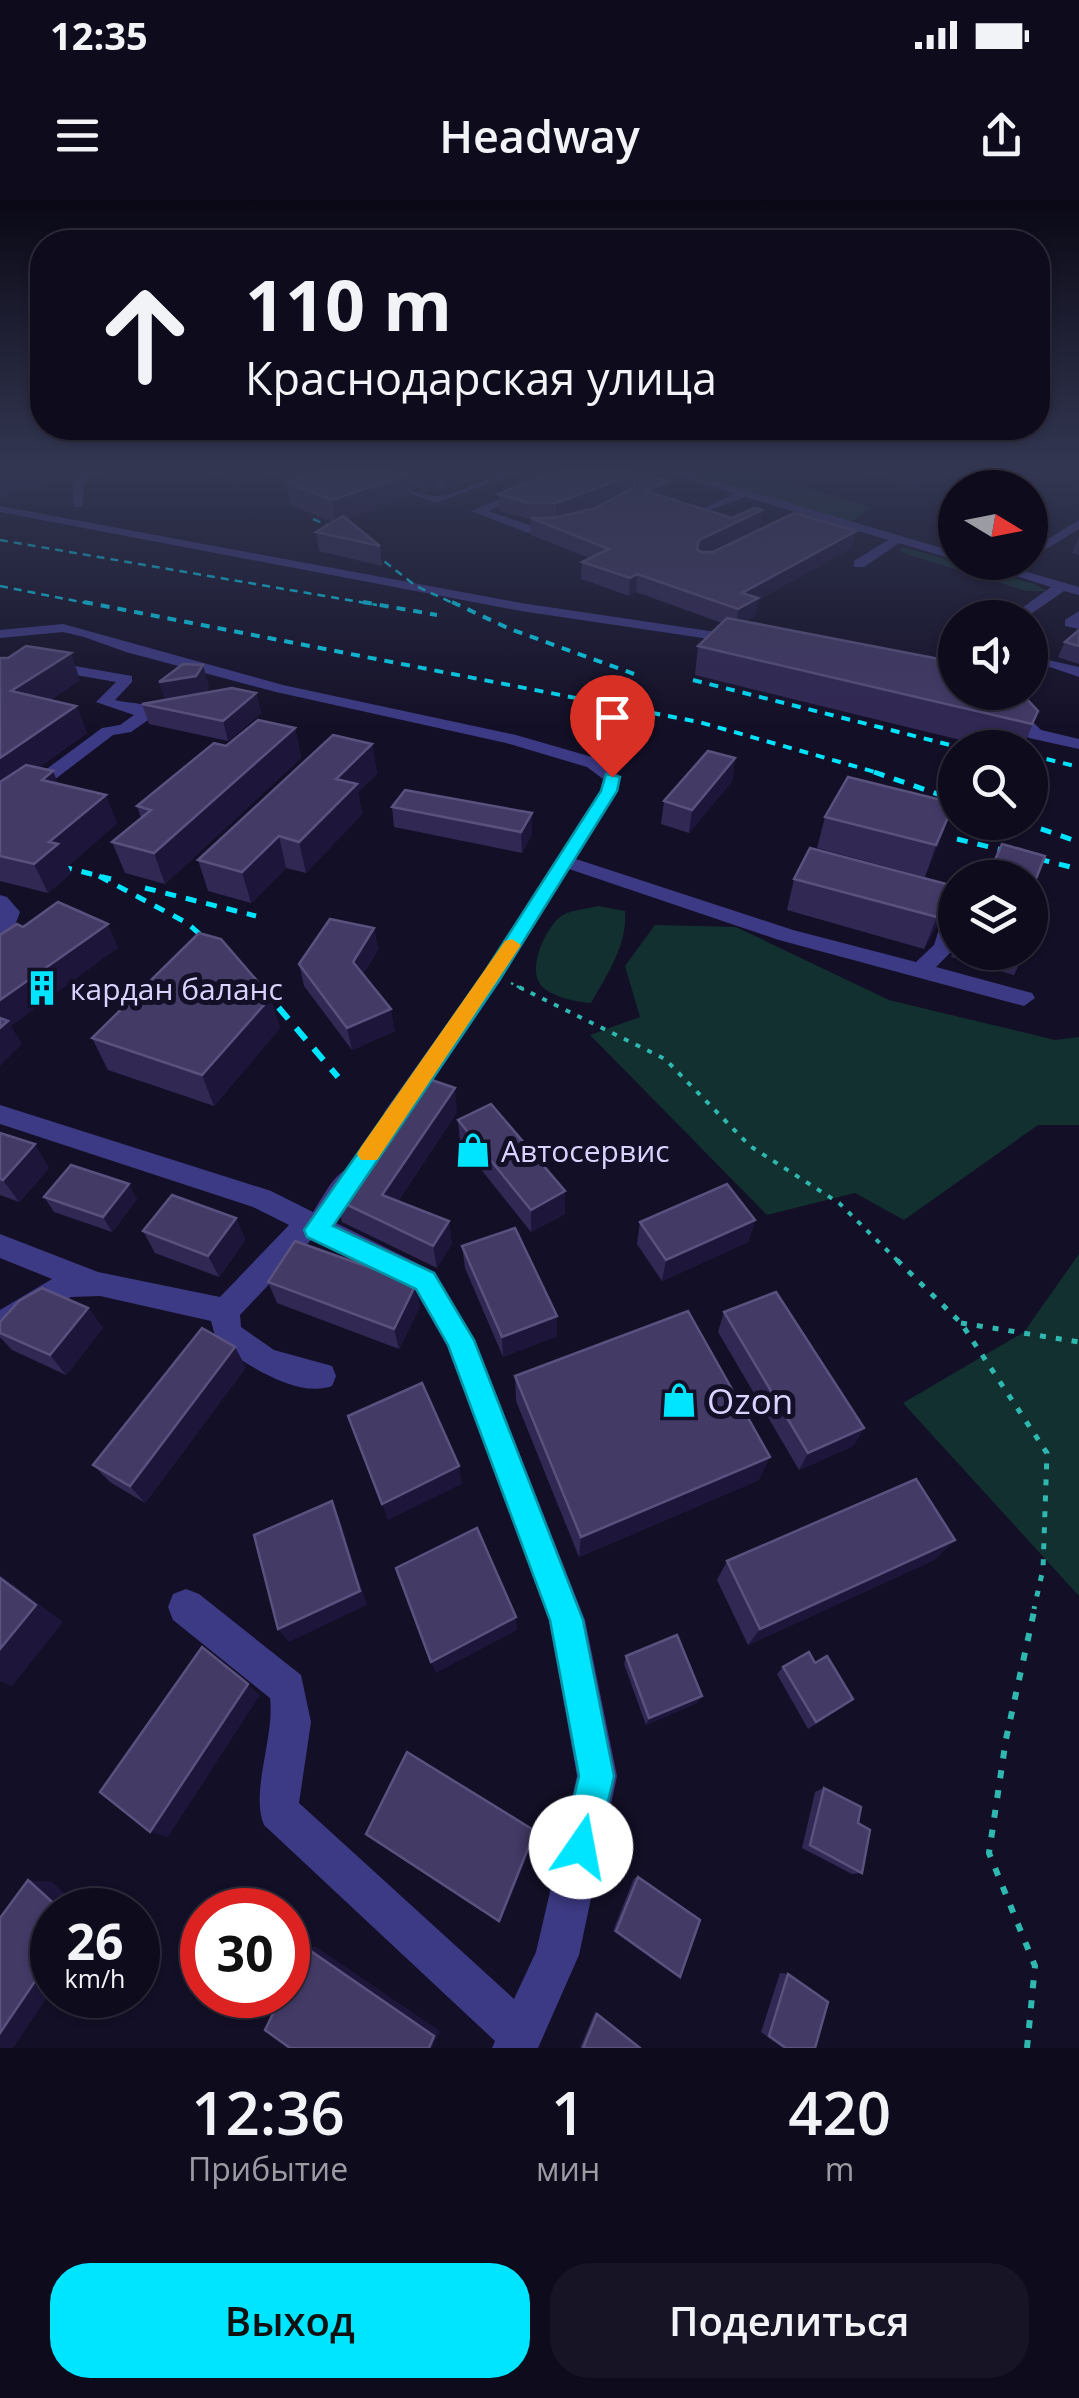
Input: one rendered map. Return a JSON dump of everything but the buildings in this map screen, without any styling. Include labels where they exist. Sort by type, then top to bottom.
[{"type":"street","points":[[254,556],[521,606],[763,644]]},
{"type":"street","points":[[859,564],[871,556]]},
{"type":"street","points":[[1047,580],[1079,591]]},
{"type":"street","points":[[1041,600],[1062,586]]},
{"type":"street","points":[[1079,615],[1070,623],[1079,625]]},
{"type":"street","points":[[0,634],[64,628],[88,633],[131,650],[346,705],[510,739],[592,763],[612,777],[609,791],[493,975],[376,1144],[312,1227],[225,1311]]},
{"type":"street","points":[[1049,662],[1079,672]]},
{"type":"street","points":[[33,664],[127,679],[104,702],[147,713],[193,708]]},
{"type":"street","points":[[257,701],[346,705]]},
{"type":"street","points":[[1012,710],[1036,734],[1079,744]]},
{"type":"street","points":[[18,798],[100,729],[125,729],[147,713]]},
{"type":"street","points":[[564,861],[786,934],[1024,998]]},
{"type":"street","points":[[0,901],[10,912],[5,928],[0,930]]},
{"type":"street","points":[[920,970],[938,954]]},
{"type":"street","points":[[0,1114],[262,1200],[425,1281],[460,1340],[567,1620],[596,1776],[557,1955],[518,2041],[278,1811],[292,1722],[288,1688],[186,1607]]},
{"type":"street","points":[[0,1246],[100,1284],[225,1311]]},
{"type":"street","points":[[0,1325],[67,1286],[100,1284]]},
{"type":"street","points":[[225,1311],[228,1334],[267,1362],[321,1376]]},
{"type":"path","points":[[493,975],[665,1059],[750,1146],[839,1203],[960,1323],[1046,1453],[1043,1569],[1006,1739],[989,1853],[1035,1966],[1027,2048]]},
{"type":"path","points":[[960,1323],[1079,1342]]},
{"type":"green space","points":[[913,556],[936,556],[938,564]]},
{"type":"green space","points":[[990,580],[1020,580],[1047,591],[1026,591]]},
{"type":"green space","points":[[598,906],[625,911],[625,923],[615,959],[591,1003],[550,992],[536,973],[548,931],[563,915]]},
{"type":"green space","points":[[655,925],[736,927],[889,1000],[1055,1040],[1079,1037],[1079,1125],[1038,1125],[904,1220],[855,1193],[767,1215],[590,1035],[640,1017],[625,966]]},
{"type":"green space","points":[[1079,1254],[1079,1596],[903,1403],[1024,1332]]},
{"type":"railway","points":[[94,556],[377,605]]},
{"type":"railway","points":[[378,556],[416,586],[457,605]]},
{"type":"railway","points":[[0,586],[96,605]]},
{"type":"railway","points":[[84,602],[699,722],[882,774]]},
{"type":"railway","points":[[363,602],[437,615]]},
{"type":"railway","points":[[452,602],[510,629],[634,674]]},
{"type":"railway","points":[[693,680],[938,742]]},
{"type":"railway","points":[[1048,759],[1079,767]]},
{"type":"railway","points":[[874,772],[938,794]]},
{"type":"railway","points":[[1048,831],[1079,842]]},
{"type":"railway","points":[[961,840],[1079,869]]},
{"type":"railway","points":[[0,851],[111,879]]},
{"type":"railway","points":[[99,876],[187,923],[263,990]]},
{"type":"railway","points":[[145,888],[256,916]]},
{"type":"railway","points":[[261,987],[338,1077]]},
{"type":"slow traffic","points":[[369,1154],[512,945]]},
{"type":"place","name":"кардан баланс","points":[[42,988]]},
{"type":"place","name":"Автосервис","points":[[473,1150]]},
{"type":"place","name":"Ozon","points":[[679,1400]]},
{"type":"route","points":[[581,1847],[596,1776],[567,1620],[460,1340],[425,1281],[316,1230],[493,975],[609,791],[612,777]]}]
